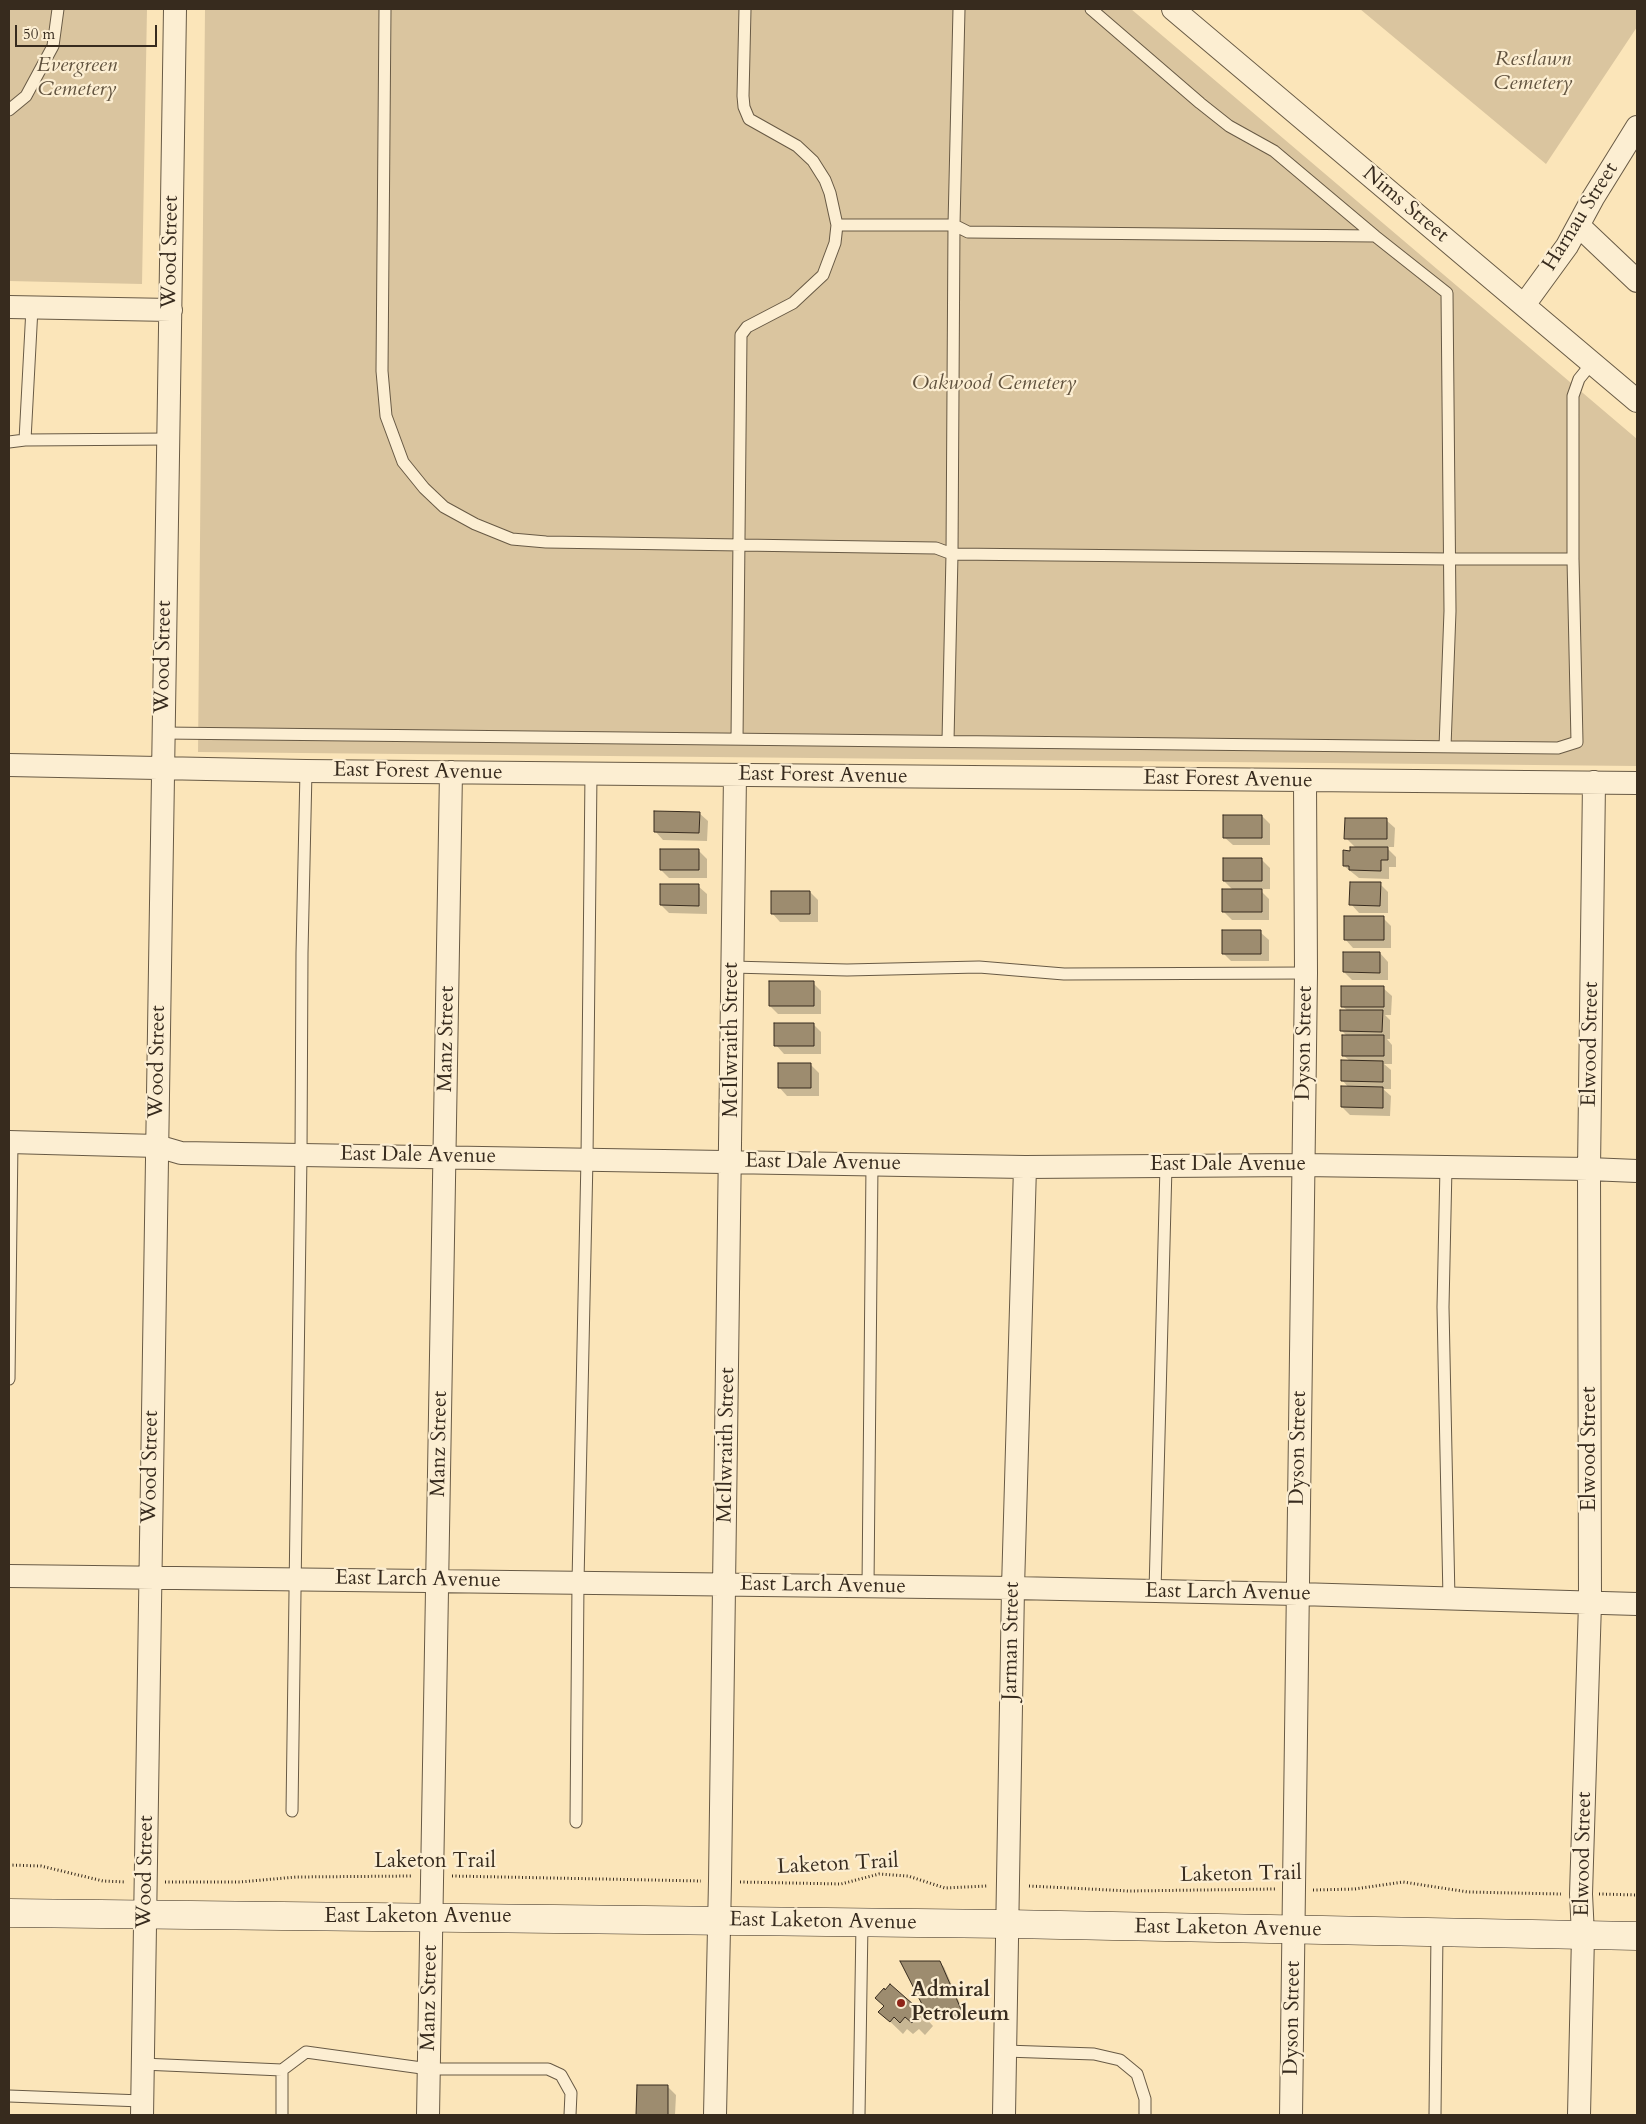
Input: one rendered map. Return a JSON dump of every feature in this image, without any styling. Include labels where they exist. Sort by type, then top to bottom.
[{"type":"main road","name":"East Laketon Avenue","points":[[9,1913],[145,1916],[431,1917],[1008,1924],[1637,1936]]},
{"type":"street","name":"Wood Street","points":[[142,2108],[175,9]]},
{"type":"street","name":"Nims Street","points":[[1175,9],[1637,401]]},
{"type":"street","name":"Harnau Street","points":[[1524,305],[1579,226],[1593,198],[1637,127]]},
{"type":"street","points":[[1579,226],[1637,281]]},
{"type":"street","points":[[9,307],[171,310]]},
{"type":"street","name":"East Forest Avenue","points":[[9,765],[306,771],[1637,783]]},
{"type":"street","name":"Manz Street","points":[[428,2115],[446,1156],[450,772]]},
{"type":"street","name":"McIlwraith Street","points":[[715,2115],[725,1584],[735,775]]},
{"type":"street","name":"Dyson Street","points":[[1291,2115],[1306,973],[1305,781]]},
{"type":"street","name":"Elwood Street","points":[[1579,2115],[1581,1894],[1590,1603],[1590,1169],[1594,782]]},
{"type":"street","name":"East Dale Avenue","points":[[10,1142],[157,1146],[181,1153],[587,1158],[1025,1167],[1302,1165],[1637,1171]]},
{"type":"street","name":"Jarman Street","points":[[1004,2115],[1013,1588],[1025,1167]]},
{"type":"street","name":"East Larch Avenue","points":[[9,1576],[149,1576],[1013,1588],[1637,1604]]},
{"type":"lane","points":[[9,110],[26,96],[54,46],[58,9]]},
{"type":"lane","points":[[385,9],[382,371],[386,416],[403,462],[424,488],[444,507],[475,524],[512,539],[546,542],[936,548],[952,554],[1449,560],[1573,558]]},
{"type":"lane","points":[[737,739],[741,335],[747,327],[793,303],[823,275],[835,244],[837,225],[830,193],[825,180],[813,161],[797,146],[749,119],[744,107],[743,96],[745,9]]},
{"type":"lane","points":[[948,741],[952,554],[954,225],[959,9]]},
{"type":"lane","points":[[1091,9],[1200,103],[1229,126],[1274,151],[1375,236],[1447,293],[1449,560],[1446,747]]},
{"type":"lane","points":[[837,225],[954,225],[968,232],[1375,236]]},
{"type":"lane","points":[[25,440],[32,308]]},
{"type":"lane","points":[[163,733],[1558,748],[1577,742],[1573,558],[1573,396],[1579,379],[1592,363]]},
{"type":"lane","points":[[9,442],[25,440],[169,439]]},
{"type":"lane","points":[[292,1811],[302,953],[306,771]]},
{"type":"lane","points":[[576,1822],[578,1582],[587,1158],[591,773]]},
{"type":"lane","points":[[732,966],[847,970],[979,968],[1064,974],[1306,973]]},
{"type":"lane","points":[[9,1380],[10,1142]]},
{"type":"lane","points":[[868,1586],[872,1164]]},
{"type":"lane","points":[[1154,1591],[1166,1166]]},
{"type":"lane","points":[[1446,1167],[1443,1306],[1449,1599]]},
{"type":"lane","points":[[859,2115],[862,1923]]},
{"type":"lane","points":[[1435,2115],[1437,1932]]},
{"type":"lane","points":[[1006,2051],[1094,2054],[1120,2060],[1137,2074],[1145,2099],[1145,2115]]},
{"type":"lane","points":[[142,2064],[282,2070],[306,2052],[429,2070],[548,2070],[560,2075],[571,2092],[570,2115]]},
{"type":"lane","points":[[282,2070],[282,2115]]},
{"type":"lane","points":[[9,2096],[142,2108]]},
{"type":"path","name":"Laketon Trail","points":[[9,1865],[41,1866],[103,1881],[146,1882],[240,1882],[296,1877],[432,1875],[720,1881],[793,1885],[841,1884],[879,1874],[908,1876],[945,1888],[1007,1886],[1076,1887],[1129,1891],[1294,1890],[1355,1889],[1403,1882],[1468,1892],[1637,1895]]},
{"type":"green space","name":"Evergreen Cemetery","points":[[9,9],[147,9],[142,284],[9,281]]},
{"type":"green space","name":"Oakwood Cemetery","points":[[205,9],[1131,9],[1637,439],[1637,766],[198,752]]},
{"type":"green space","name":"Restlawn Cemetery","points":[[1360,9],[1637,9],[1637,27],[1546,164]]},
{"type":"building","points":[[654,811],[700,812],[699,833],[654,832]]},
{"type":"building","points":[[1223,815],[1262,815],[1262,838],[1223,838]]},
{"type":"building","points":[[1345,818],[1387,818],[1387,839],[1344,839]]},
{"type":"building","points":[[1350,847],[1388,847],[1388,860],[1381,860],[1381,871],[1349,870],[1349,866],[1343,866],[1343,850],[1350,851]]},
{"type":"building","points":[[660,849],[699,849],[699,870],[660,870]]},
{"type":"building","points":[[1223,858],[1262,858],[1262,881],[1223,881]]},
{"type":"building","points":[[1350,882],[1381,882],[1380,906],[1349,905]]},
{"type":"building","points":[[660,884],[699,884],[699,906],[660,905]]},
{"type":"building","points":[[1222,889],[1262,889],[1262,912],[1222,912]]},
{"type":"building","points":[[771,891],[810,891],[810,914],[771,914]]},
{"type":"building","points":[[1344,916],[1384,916],[1384,940],[1344,940]]},
{"type":"building","points":[[1222,930],[1261,930],[1261,954],[1222,954]]},
{"type":"building","points":[[1343,952],[1380,952],[1380,973],[1343,972]]},
{"type":"building","points":[[769,981],[814,981],[814,1006],[769,1006]]},
{"type":"building","points":[[1341,986],[1384,986],[1384,1007],[1341,1007]]},
{"type":"building","points":[[1340,1010],[1383,1010],[1382,1032],[1340,1031]]},
{"type":"building","points":[[774,1023],[814,1023],[814,1046],[774,1046]]},
{"type":"building","points":[[1342,1035],[1384,1035],[1384,1056],[1342,1056]]},
{"type":"building","points":[[1341,1060],[1383,1061],[1383,1082],[1341,1081]]},
{"type":"building","points":[[778,1063],[811,1063],[811,1088],[778,1088]]},
{"type":"building","points":[[1341,1086],[1383,1087],[1383,1108],[1341,1107]]},
{"type":"building","points":[[900,1961],[940,1961],[964,2016],[928,2016]]},
{"type":"building","points":[[890,1984],[922,2012],[912,2023],[905,2017],[900,2023],[894,2017],[890,2022],[878,2012],[884,2006],[875,1998]]},
{"type":"building","points":[[637,2085],[668,2085],[668,2115],[636,2115]]},
{"type":"place","name":"Admiral Petroleum","points":[[901,2003]]}]
